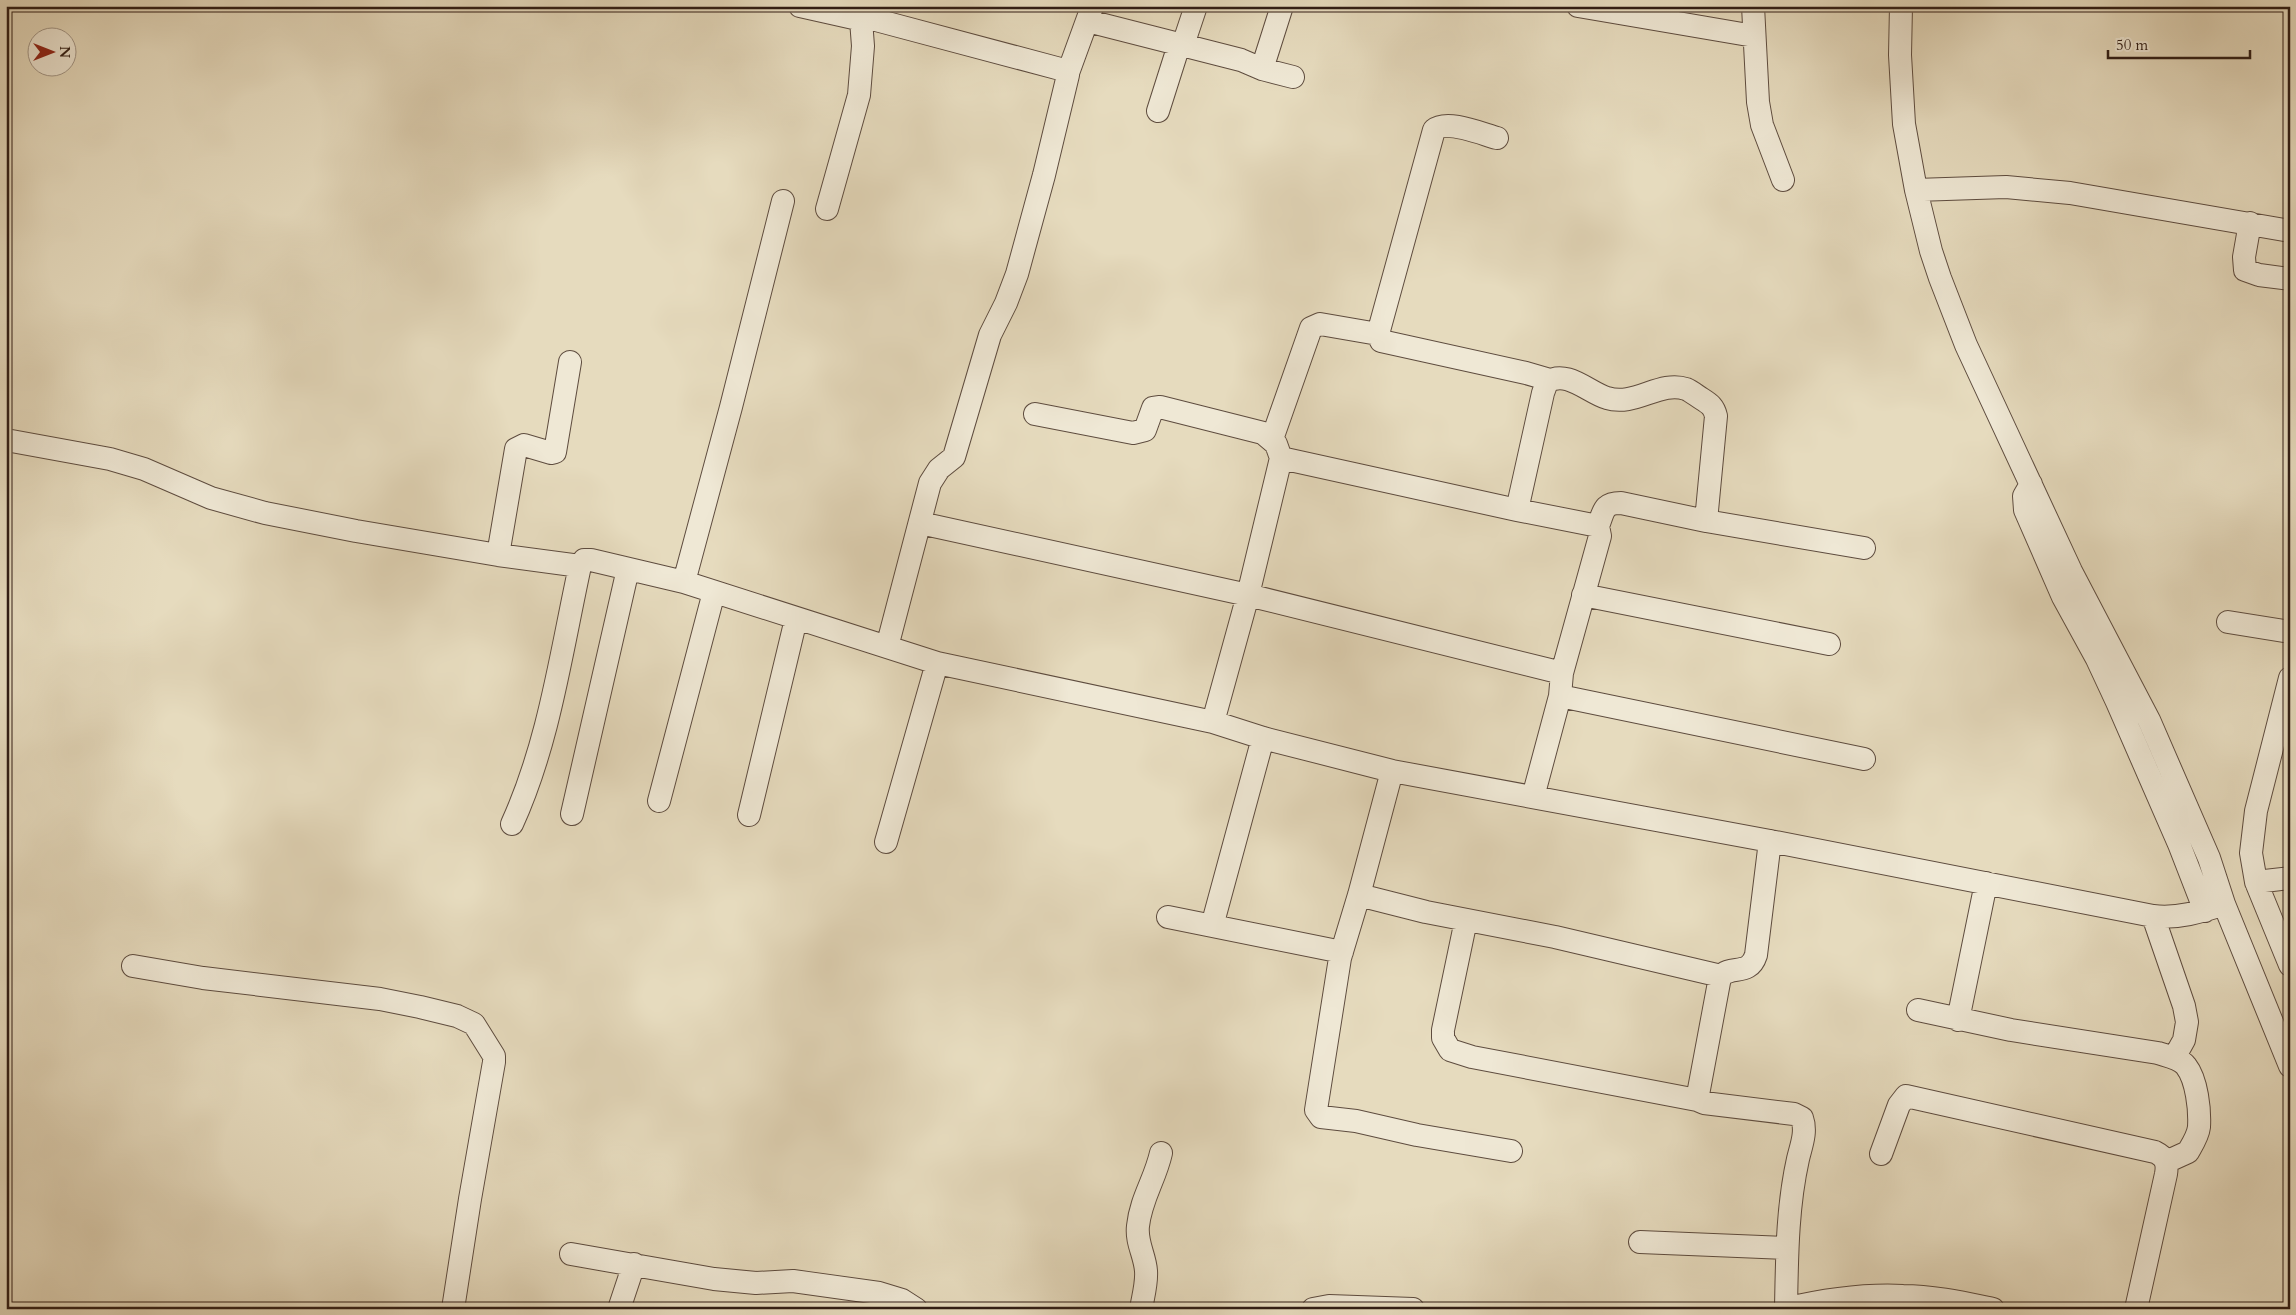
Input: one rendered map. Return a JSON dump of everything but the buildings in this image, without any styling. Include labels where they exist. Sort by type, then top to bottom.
[{"type":"street","points":[[800,6],[872,15],[1064,70],[1068,73]]},
{"type":"street","points":[[1158,111],[1178,48],[1183,46],[1196,6]]},
{"type":"street","points":[[1262,70],[1282,6]]},
{"type":"street","points":[[1578,6],[1754,36]]},
{"type":"street","points":[[1753,6],[1762,125],[1783,180]]},
{"type":"street","points":[[1901,6],[1900,56],[1904,124],[1916,190],[1931,251],[1966,345],[2071,571],[2149,720],[2209,858],[2214,907],[2290,1066]]},
{"type":"street","points":[[887,647],[930,482],[940,469],[954,457],[960,444],[990,335],[1006,303],[1017,274],[1044,175],[1068,73],[1090,14],[1183,46],[1241,60],[1262,70],[1293,77]]},
{"type":"street","points":[[827,209],[859,95],[863,46],[872,15]]},
{"type":"street","points":[[1497,138],[1452,126],[1440,126],[1434,130],[1378,334],[1381,340],[1550,380],[1560,378],[1572,381],[1607,398],[1642,397],[1664,388],[1676,387],[1686,389],[1709,403],[1714,409],[1716,416],[1706,521]]},
{"type":"street","points":[[1916,190],[2015,188],[2070,193],[2290,231]]},
{"type":"street","points":[[684,582],[783,201]]},
{"type":"street","points":[[2250,223],[2244,257],[2245,270],[2258,275],[2290,279]]},
{"type":"street","points":[[1214,722],[1248,594],[1277,449],[1311,328],[1320,324],[1378,334]]},
{"type":"street","points":[[498,555],[516,448],[524,445],[551,453],[555,452],[570,362]]},
{"type":"street","points":[[1517,510],[1543,393],[1550,380]]},
{"type":"street","points":[[1035,414],[1134,433],[1145,430],[1153,408],[1160,407],[1254,430],[1277,449],[1517,510],[1598,526]]},
{"type":"street","points":[[6,440],[110,459],[144,469],[211,498],[265,513],[322,525],[498,555],[580,566]]},
{"type":"street","points":[[1533,797],[1560,696],[1562,673],[1600,536],[1598,526],[1606,507],[1611,503],[1864,548]]},
{"type":"street","points":[[920,523],[1248,594],[1562,673]]},
{"type":"street","points":[[512,824],[522,802],[541,746],[580,566],[584,560],[591,560],[684,582],[937,663],[1214,722],[1263,738],[1392,771],[1770,841],[2153,916],[2166,918],[2214,907]]},
{"type":"street","points":[[572,814],[628,568]]},
{"type":"street","points":[[659,801],[714,592]]},
{"type":"street","points":[[1583,594],[1829,644]]},
{"type":"street","points":[[749,815],[796,618]]},
{"type":"street","points":[[2228,622],[2290,632]]},
{"type":"street","points":[[886,842],[937,663]]},
{"type":"street","points":[[2290,678],[2255,820],[2251,853],[2256,882],[2290,965]]},
{"type":"street","points":[[1560,696],[1864,759]]},
{"type":"street","points":[[1212,926],[1263,738]]},
{"type":"street","points":[[1392,771],[1342,952],[1316,1110],[1317,1114],[1320,1117],[1373,1124],[1417,1135],[1511,1151]]},
{"type":"street","points":[[1359,895],[1466,920],[1555,937],[1722,976],[1753,964],[1770,841]]},
{"type":"street","points":[[2256,882],[2290,878]]},
{"type":"street","points":[[1958,1020],[1986,883]]},
{"type":"street","points":[[2153,916],[2184,1006],[2187,1022],[2184,1040],[2174,1058]]},
{"type":"street","points":[[1168,917],[1342,952]]},
{"type":"street","points":[[1466,920],[1443,1030],[1443,1038],[1450,1050],[1456,1054],[1697,1100],[1704,1103],[1794,1114],[1802,1118],[1804,1130],[1792,1186],[1787,1248],[1786,1309],[1834,1305],[1876,1296],[1904,1296],[1955,1301],[1993,1309]]},
{"type":"street","points":[[133,966],[203,978],[380,999],[457,1016],[474,1024],[494,1056],[494,1062],[453,1309]]},
{"type":"street","points":[[1697,1100],[1697,1091],[1722,976]]},
{"type":"street","points":[[1918,1010],[2011,1030],[2158,1053],[2185,1064],[2191,1076],[2197,1101],[2199,1128],[2188,1152],[2166,1162]]},
{"type":"street","points":[[1882,1154],[1899,1105],[1906,1096],[2155,1152],[2162,1156],[2166,1162],[2166,1174],[2136,1309]]},
{"type":"street","points":[[1141,1309],[1146,1271],[1138,1246],[1138,1227],[1143,1199],[1157,1170],[1161,1153]]},
{"type":"street","points":[[1640,1242],[1787,1248]]},
{"type":"street","points":[[571,1254],[714,1279],[756,1283],[793,1281],[879,1293],[902,1300],[916,1309]]},
{"type":"street","points":[[619,1309],[634,1264]]},
{"type":"street","points":[[1313,1309],[1329,1306],[1413,1309]]}]
